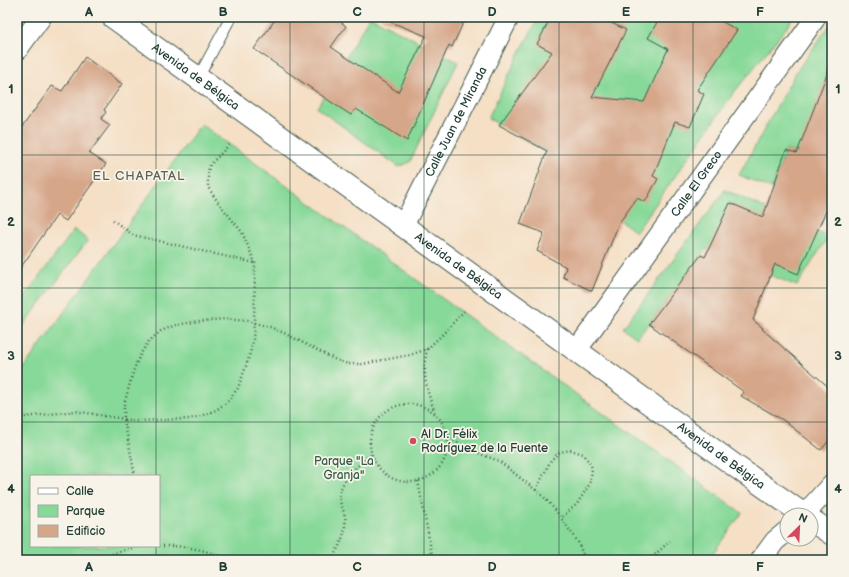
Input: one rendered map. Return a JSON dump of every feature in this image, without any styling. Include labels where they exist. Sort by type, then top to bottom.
[{"type":"street","points":[[17,50],[41,17]]},
{"type":"street","name":"Avenida de Bélgica","points":[[113,17],[793,507]]},
{"type":"street","name":"Calle Juan de Miranda","points":[[403,226],[509,17]]},
{"type":"street","name":"Calle El Greco","points":[[576,351],[815,17]]},
{"type":"street","points":[[811,507],[832,484]]},
{"type":"street","points":[[819,525],[832,534]]},
{"type":"street","points":[[761,560],[779,538]]},
{"type":"lane","points":[[198,78],[231,17]]},
{"type":"path","points":[[17,418],[76,411],[136,422],[189,419],[216,410],[227,402],[238,388],[251,347],[254,323],[255,263],[242,232],[216,201],[208,187],[208,171],[210,165],[231,143]]},
{"type":"path","points":[[113,220],[133,235],[255,263]]},
{"type":"path","points":[[135,475],[124,419],[124,405],[136,364],[149,341],[161,331],[176,325],[200,321],[226,319],[254,323],[270,327],[284,333],[336,360],[348,364],[362,364],[410,355],[427,349],[464,311]]},
{"type":"path","points":[[427,349],[425,360],[425,377],[427,389],[436,414]]},
{"type":"path","points":[[448,434],[449,447],[446,458],[440,468],[430,477],[418,481],[406,482],[394,479],[383,472],[375,462],[370,451],[370,438],[374,426],[381,416],[391,408],[402,404],[414,404],[426,407],[436,414],[451,438],[465,448],[499,461],[543,496],[578,542],[584,560]]},
{"type":"path","points":[[536,490],[551,460],[560,452],[571,450],[583,454],[592,468],[589,485],[577,504],[561,518]]},
{"type":"path","points":[[330,560],[340,545],[344,532],[345,516],[340,504],[340,492],[354,470],[372,454]]},
{"type":"path","points":[[418,481],[433,560]]},
{"type":"path","points":[[649,560],[670,541]]},
{"type":"path","points":[[160,546],[192,548],[207,551],[230,560]]},
{"type":"path","points":[[97,560],[121,551],[142,547]]},
{"type":"green space","points":[[369,17],[458,62],[410,162],[399,167],[317,108]]},
{"type":"green space","points":[[539,17],[622,17],[637,25],[644,17],[792,17],[790,23],[732,95],[636,232],[547,166],[554,157],[488,118]]},
{"type":"green space","points":[[832,22],[832,87],[797,153],[786,150],[772,189],[739,175],[796,72]]},
{"type":"green space","name":"Parque \"La Granja\"","points":[[201,124],[742,513],[708,560],[17,560],[17,377]]},
{"type":"green space","points":[[725,190],[828,237],[797,286],[706,249],[637,338],[623,328]]},
{"type":"green space","points":[[74,230],[88,240],[17,334],[17,307]]},
{"type":"building","points":[[277,17],[334,17],[346,26],[331,47],[398,92],[426,36],[381,17],[466,17],[452,47],[449,45],[407,141],[356,109],[351,115],[254,49]]},
{"type":"building","points":[[551,17],[599,17],[626,30],[592,97],[644,102],[668,49],[648,38],[660,17],[714,17],[737,30],[697,90],[704,94],[690,127],[675,122],[653,176],[658,179],[645,202],[637,198],[619,223],[592,291],[563,277],[566,267],[537,251],[544,233],[520,224],[547,151],[499,125],[552,52],[537,44]]},
{"type":"building","points":[[85,57],[122,84],[104,110],[106,112],[101,119],[110,125],[89,153],[106,164],[66,221],[57,215],[17,273],[17,134],[52,86],[62,91]]},
{"type":"building","points":[[830,66],[832,66],[832,213],[826,211],[798,274],[775,264],[753,320],[832,390],[832,437],[821,450],[783,420],[741,396],[744,392],[649,324],[701,255],[705,257],[730,203],[763,217],[786,150],[797,153]]},
{"type":"place","name":"Al Dr. Félix Rodríguez de la Fuente","points":[[413,441]]},
{"type":"district","name":"EL CHAPATAL","points":[[139,176]]}]
